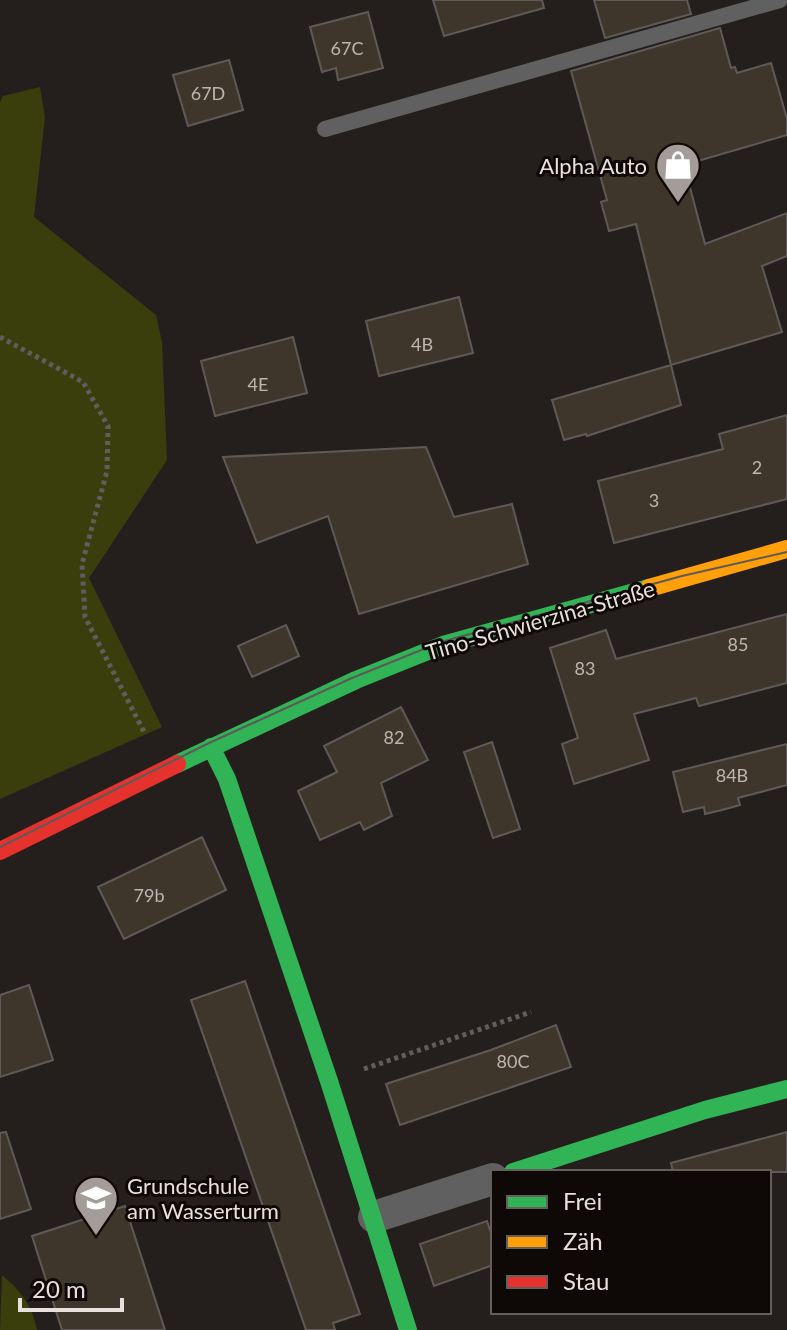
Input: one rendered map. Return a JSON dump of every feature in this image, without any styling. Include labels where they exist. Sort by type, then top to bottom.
[{"type":"street","name":"Tino-Schwierzina-Straße","points":[[0,851],[211,747],[356,680],[443,645],[787,549]]},
{"type":"street","points":[[211,747],[227,779],[374,1217],[408,1330]]},
{"type":"street","points":[[519,1170],[705,1110],[787,1089]]},
{"type":"street","points":[[374,1217],[491,1180]]},
{"type":"lane","points":[[325,129],[780,0]]},
{"type":"path","points":[[0,337],[83,382],[108,426],[107,471],[82,564],[85,617],[144,732]]},
{"type":"path","points":[[329,1081],[531,1012]]},
{"type":"green space","points":[[40,87],[45,117],[34,217],[156,315],[162,342],[167,460],[89,578],[162,727],[0,799],[0,102],[3,96]]},
{"type":"green space","points":[[2,1275],[25,1299],[37,1330],[0,1330]]},
{"type":"building","points":[[433,0],[542,0],[544,8],[444,36]]},
{"type":"building","points":[[594,0],[687,0],[691,14],[605,38]]},
{"type":"building","points":[[368,12],[383,68],[338,80],[336,68],[322,72],[310,27]]},
{"type":"building","points":[[720,28],[731,68],[735,67],[737,73],[771,63],[787,119],[787,135],[684,165],[705,244],[787,213],[787,256],[762,266],[782,332],[671,365],[636,224],[609,231],[601,202],[607,200],[571,71]]},
{"type":"building","points":[[229,60],[243,110],[188,126],[173,75]]},
{"type":"building","points":[[459,297],[473,353],[379,376],[366,321]]},
{"type":"building","points":[[293,337],[307,393],[215,416],[201,361]]},
{"type":"building","points":[[671,365],[681,405],[587,436],[564,440],[552,400]]},
{"type":"building","points":[[787,415],[787,499],[614,543],[598,481],[723,449],[719,434]]},
{"type":"building","points":[[426,447],[454,517],[512,504],[528,564],[359,614],[328,516],[257,543],[223,457]]},
{"type":"building","points":[[787,614],[787,683],[699,706],[696,698],[634,714],[649,760],[574,784],[562,744],[578,738],[550,648],[606,630],[616,659]]},
{"type":"building","points":[[286,625],[299,656],[252,677],[238,646]]},
{"type":"building","points":[[401,707],[428,760],[381,783],[392,816],[364,830],[360,822],[320,840],[298,791],[337,772],[324,746]]},
{"type":"building","points":[[492,742],[520,829],[493,838],[464,752]]},
{"type":"building","points":[[787,744],[787,785],[738,798],[740,805],[722,810],[705,814],[704,807],[683,812],[673,772]]},
{"type":"building","points":[[202,837],[226,890],[124,939],[98,887]]},
{"type":"building","points":[[245,981],[360,1314],[333,1323],[335,1330],[306,1330],[191,1000]]},
{"type":"building","points":[[29,985],[53,1060],[0,1077],[0,995]]},
{"type":"building","points":[[556,1025],[571,1067],[400,1125],[386,1084]]},
{"type":"building","points":[[6,1132],[31,1209],[0,1219],[0,1133]]},
{"type":"building","points":[[787,1132],[787,1172],[673,1170],[671,1163]]},
{"type":"building","points":[[125,1206],[165,1330],[62,1330],[32,1236]]},
{"type":"building","points":[[487,1221],[491,1233],[491,1266],[434,1286],[420,1244]]},
{"type":"tram line","points":[[0,847],[209,743],[352,678],[441,642],[682,576],[787,552]]},
{"type":"traffic: fast","points":[[177,764],[356,680],[443,645],[649,588]]},
{"type":"traffic: fast","points":[[211,747],[227,779],[329,1081],[408,1330]]},
{"type":"traffic: fast","points":[[519,1170],[705,1110],[787,1089]]},
{"type":"traffic: slow","points":[[649,588],[787,549]]},
{"type":"traffic: jam","points":[[0,851],[177,764]]},
{"type":"place","name":"Alpha Auto","points":[[678,204]]},
{"type":"place","name":"Grundschule am Wasserturm","points":[[96,1237]]}]
